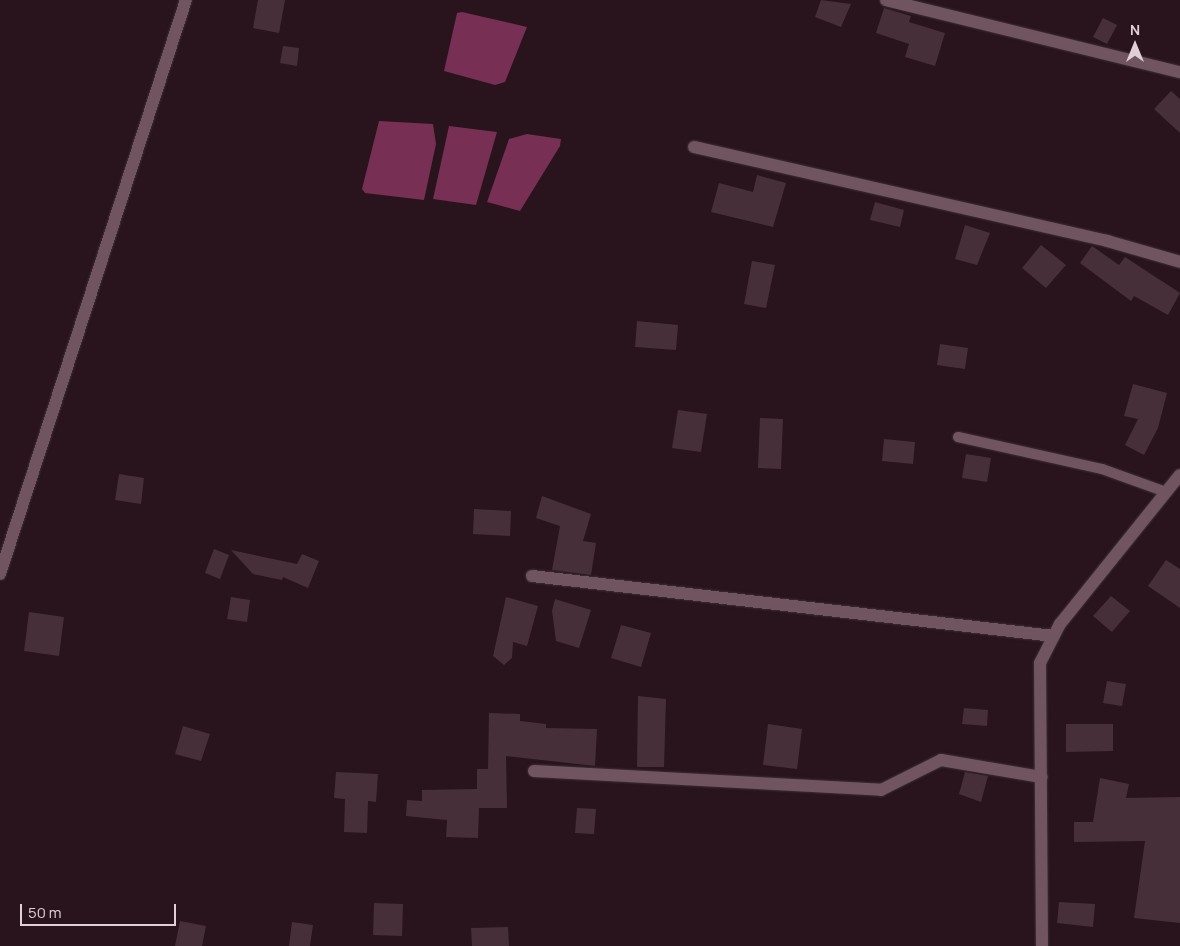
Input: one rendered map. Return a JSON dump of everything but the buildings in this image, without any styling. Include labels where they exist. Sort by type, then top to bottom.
[{"type":"street","points":[[0,574],[186,0]]},
{"type":"street","points":[[886,0],[1180,72]]},
{"type":"street","points":[[694,147],[1106,241],[1180,262]]},
{"type":"street","points":[[1042,946],[1040,663],[1054,636],[1180,475]]},
{"type":"street","points":[[532,576],[1054,636]]},
{"type":"street","points":[[534,771],[881,790],[941,760],[1042,777]]},
{"type":"lane","points":[[958,437],[1102,469],[1166,492]]},
{"type":"shaded area","points":[[462,12],[527,27],[505,82],[495,85],[444,71],[457,13]]},
{"type":"shaded area","points":[[379,121],[433,124],[436,144],[424,200],[365,193],[362,189]]},
{"type":"shaded area","points":[[449,126],[497,132],[476,205],[433,199]]},
{"type":"shaded area","points":[[527,134],[561,139],[560,146],[520,211],[487,202],[509,139]]}]
